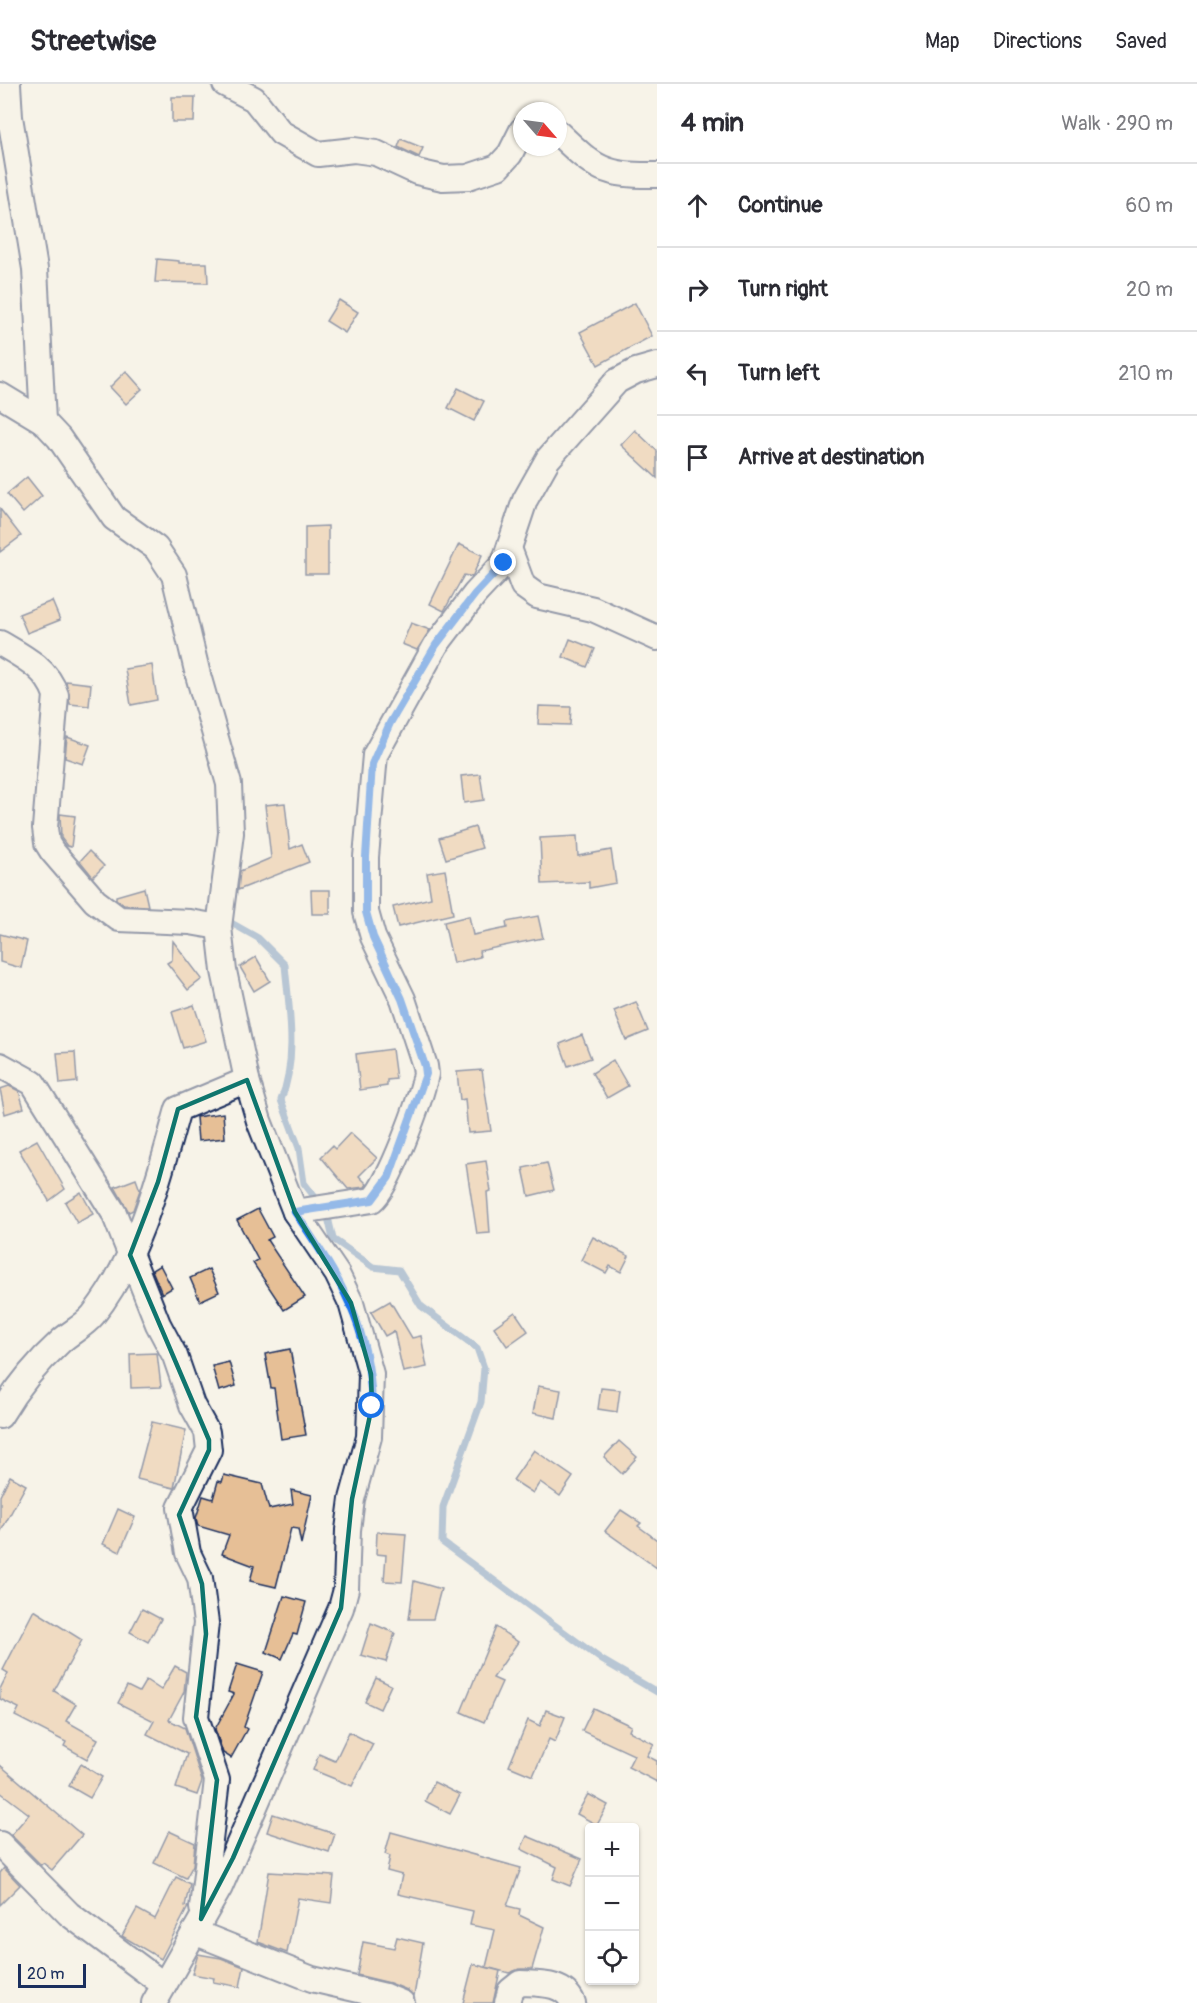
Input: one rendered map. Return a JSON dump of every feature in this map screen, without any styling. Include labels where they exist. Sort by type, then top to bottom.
[{"type":"street","points":[[8,84],[10,117],[35,269],[42,421]]},
{"type":"street","points":[[225,84],[254,99],[280,133],[318,154],[354,150],[376,153],[417,172],[443,178],[468,177],[498,167],[513,148]]},
{"type":"street","points":[[567,142],[598,168],[620,176],[657,175]]},
{"type":"street","points":[[295,1212],[363,1201],[377,1196],[389,1177],[424,1083],[425,1066],[417,1040],[402,999],[373,937],[366,912],[366,857],[372,764],[390,723],[432,651],[475,594],[504,563],[510,552],[525,500],[548,459],[617,381],[636,371],[657,366]]},
{"type":"street","points":[[0,394],[42,421],[60,438],[114,518],[156,548],[174,575],[198,675],[230,784],[231,833],[219,927],[224,972],[247,1080],[259,1121],[295,1212],[337,1274],[364,1343],[371,1374],[369,1437],[352,1499],[348,1530],[346,1589],[341,1608],[233,1858],[159,1994],[69,1914],[0,1844]]},
{"type":"street","points":[[510,552],[523,586],[537,596],[593,609],[657,638]]},
{"type":"street","points":[[0,643],[33,662],[51,682],[56,695],[45,828],[47,843],[52,851],[95,901],[119,919],[190,922],[219,927]]},
{"type":"street","points":[[0,1065],[33,1083],[69,1144],[105,1197],[158,1324],[175,1356],[192,1405],[209,1440],[209,1450],[180,1508],[179,1515],[188,1553],[202,1584],[206,1634],[196,1717],[216,1780],[197,1926]]},
{"type":"street","points":[[0,1416],[37,1366],[62,1341],[92,1317],[119,1278],[130,1256],[158,1182],[178,1109],[247,1080]]},
{"type":"street","points":[[197,1926],[312,1979],[386,1996],[402,2003]]},
{"type":"street","points":[[507,2003],[510,1991],[520,1983],[556,1987],[564,1991],[573,2003]]},
{"type":"highlighted area","points":[[247,1080],[295,1212],[351,1303],[371,1374],[372,1406],[352,1499],[341,1608],[233,1858],[201,1919],[217,1780],[196,1717],[206,1634],[202,1584],[179,1515],[209,1450],[209,1440],[130,1255],[158,1182],[178,1109]]},
{"type":"building","points":[[172,97],[195,97],[194,122],[172,122]]},
{"type":"building","points":[[401,139],[423,148],[419,157],[398,147]]},
{"type":"building","points":[[157,259],[179,261],[179,263],[207,263],[208,283],[155,282]]},
{"type":"building","points":[[339,300],[358,312],[345,333],[326,321]]},
{"type":"building","points":[[635,303],[652,336],[598,365],[580,332]]},
{"type":"building","points":[[126,371],[142,389],[126,404],[110,387]]},
{"type":"building","points":[[458,388],[484,401],[474,421],[448,408]]},
{"type":"building","points":[[635,430],[657,451],[657,478],[621,445]]},
{"type":"building","points":[[27,477],[42,496],[23,513],[7,494]]},
{"type":"building","points":[[0,509],[21,536],[0,552]]},
{"type":"building","points":[[328,526],[328,574],[305,574],[305,527]]},
{"type":"building","points":[[459,544],[482,555],[472,577],[464,575],[444,611],[430,604]]},
{"type":"building","points":[[52,601],[60,620],[27,633],[19,614]]},
{"type":"building","points":[[411,623],[430,630],[417,650],[402,644]]},
{"type":"building","points":[[570,639],[595,649],[587,667],[563,657]]},
{"type":"building","points":[[152,665],[157,700],[131,705],[125,669]]},
{"type":"building","points":[[66,681],[91,684],[89,706],[70,704]]},
{"type":"building","points":[[539,706],[571,707],[570,725],[538,724]]},
{"type":"building","points":[[67,737],[90,745],[83,764],[65,758]]},
{"type":"building","points":[[480,774],[484,800],[464,803],[461,776]]},
{"type":"building","points":[[285,803],[290,849],[302,844],[309,862],[238,890],[240,871],[271,858],[265,805]]},
{"type":"building","points":[[60,814],[75,816],[71,847],[67,846],[61,838]]},
{"type":"building","points":[[475,827],[482,848],[446,859],[439,838]]},
{"type":"building","points":[[577,836],[578,856],[611,850],[616,883],[589,888],[589,882],[542,884],[540,838]]},
{"type":"building","points":[[89,851],[104,866],[93,877],[80,861]]},
{"type":"building","points":[[445,870],[453,914],[398,927],[393,907],[431,898],[427,873]]},
{"type":"building","points":[[144,888],[148,906],[124,905],[116,899],[116,896]]},
{"type":"building","points":[[311,890],[330,890],[330,914],[312,914]]},
{"type":"building","points":[[469,916],[473,935],[507,928],[506,922],[538,916],[543,938],[479,951],[480,957],[453,963],[444,922]]},
{"type":"building","points":[[0,934],[27,941],[21,968],[0,962]]},
{"type":"building","points":[[173,941],[202,979],[188,990],[167,963],[172,960]]},
{"type":"building","points":[[256,957],[270,981],[254,991],[240,967]]},
{"type":"building","points":[[636,1002],[648,1031],[626,1040],[614,1011]]},
{"type":"building","points":[[194,1005],[206,1041],[183,1048],[172,1012]]},
{"type":"building","points":[[582,1035],[591,1058],[568,1066],[560,1044]]},
{"type":"building","points":[[392,1049],[396,1079],[387,1080],[387,1086],[360,1090],[356,1054]]},
{"type":"building","points":[[75,1052],[77,1082],[60,1084],[57,1053]]},
{"type":"building","points":[[613,1060],[628,1086],[607,1098],[592,1073]]},
{"type":"building","points":[[482,1070],[491,1131],[468,1133],[465,1099],[460,1100],[457,1072]]},
{"type":"building","points":[[9,1086],[19,1091],[24,1108],[5,1114],[0,1089]]},
{"type":"building","points":[[223,1113],[225,1138],[198,1141],[196,1117]]},
{"type":"building","points":[[350,1133],[377,1158],[359,1176],[367,1184],[365,1187],[348,1189],[321,1157],[332,1146],[335,1149]]},
{"type":"building","points":[[37,1140],[65,1189],[49,1201],[19,1150]]},
{"type":"building","points":[[486,1161],[491,1191],[487,1192],[490,1233],[477,1234],[466,1164]]},
{"type":"building","points":[[547,1163],[554,1190],[529,1196],[523,1168]]},
{"type":"building","points":[[136,1179],[140,1190],[133,1210],[129,1212],[115,1187]]},
{"type":"building","points":[[81,1192],[93,1214],[77,1223],[65,1202]]},
{"type":"building","points":[[258,1209],[273,1237],[267,1240],[305,1297],[284,1310],[253,1263],[258,1260],[237,1220]]},
{"type":"building","points":[[593,1237],[629,1256],[621,1272],[610,1266],[606,1273],[581,1260]]},
{"type":"building","points":[[160,1265],[172,1288],[162,1294],[152,1270]]},
{"type":"building","points":[[209,1269],[219,1292],[200,1301],[190,1278]]},
{"type":"building","points":[[390,1301],[412,1338],[421,1336],[427,1367],[403,1372],[394,1331],[385,1336],[371,1312]]},
{"type":"building","points":[[515,1312],[528,1331],[507,1346],[494,1327]]},
{"type":"building","points":[[290,1349],[306,1435],[281,1439],[274,1388],[271,1388],[265,1354]]},
{"type":"building","points":[[157,1353],[161,1387],[131,1388],[130,1354]]},
{"type":"building","points":[[229,1362],[236,1386],[219,1391],[212,1366]]},
{"type":"building","points":[[538,1386],[561,1390],[556,1418],[533,1413]]},
{"type":"building","points":[[601,1388],[620,1390],[617,1412],[598,1409]]},
{"type":"building","points":[[152,1422],[186,1430],[174,1488],[137,1479]]},
{"type":"building","points":[[619,1441],[637,1457],[622,1474],[604,1457]]},
{"type":"building","points":[[534,1450],[573,1477],[560,1496],[540,1482],[533,1493],[513,1480]]},
{"type":"building","points":[[224,1475],[262,1484],[269,1509],[293,1504],[291,1490],[312,1495],[301,1544],[298,1529],[291,1528],[276,1587],[250,1581],[254,1566],[222,1554],[229,1535],[198,1526],[196,1518],[203,1496],[213,1499],[218,1481],[222,1482]]},
{"type":"building","points":[[10,1476],[26,1485],[0,1533],[0,1496]]},
{"type":"building","points":[[118,1509],[135,1517],[120,1552],[103,1544]]},
{"type":"building","points":[[621,1510],[641,1523],[638,1526],[657,1540],[657,1568],[605,1531]]},
{"type":"building","points":[[377,1532],[406,1534],[402,1582],[384,1581],[386,1555],[376,1554]]},
{"type":"building","points":[[414,1581],[441,1589],[433,1619],[409,1619]]},
{"type":"building","points":[[284,1596],[306,1602],[297,1635],[293,1634],[282,1659],[266,1652]]},
{"type":"building","points":[[142,1609],[161,1619],[148,1642],[130,1632]]},
{"type":"building","points":[[34,1610],[82,1640],[54,1691],[76,1704],[66,1721],[98,1739],[87,1759],[64,1746],[66,1742],[15,1716],[19,1708],[0,1699],[0,1689],[8,1673],[3,1670]]},
{"type":"building","points":[[371,1623],[395,1633],[386,1662],[361,1655]]},
{"type":"building","points":[[496,1627],[518,1642],[493,1678],[502,1682],[484,1722],[461,1712]]},
{"type":"building","points":[[237,1664],[263,1672],[244,1727],[247,1729],[231,1758],[223,1753],[215,1729],[234,1694],[228,1692]]},
{"type":"building","points":[[175,1666],[186,1672],[184,1692],[169,1720],[185,1728],[202,1781],[197,1795],[176,1788],[187,1754],[147,1734],[154,1721],[118,1703],[127,1686],[139,1692],[146,1680],[161,1690]]},
{"type":"building","points":[[376,1678],[391,1685],[380,1709],[365,1702]]},
{"type":"building","points":[[593,1708],[631,1726],[629,1731],[654,1744],[647,1756],[657,1761],[657,1782],[628,1767],[634,1755],[582,1731]]},
{"type":"building","points":[[546,1710],[565,1717],[555,1742],[549,1739],[533,1776],[509,1766],[528,1720],[540,1726]]},
{"type":"building","points":[[349,1732],[373,1744],[352,1786],[313,1770],[319,1754],[335,1761]]},
{"type":"building","points":[[81,1764],[102,1777],[90,1798],[69,1786]]},
{"type":"building","points":[[0,1765],[82,1835],[52,1870],[43,1863],[41,1865],[11,1835],[29,1814],[0,1792]]},
{"type":"building","points":[[434,1782],[460,1795],[450,1814],[425,1801]]},
{"type":"building","points":[[588,1794],[608,1805],[598,1823],[593,1823],[577,1814]]},
{"type":"building","points":[[273,1814],[335,1834],[329,1852],[267,1832]]},
{"type":"building","points":[[169,1831],[195,1843],[193,1865],[186,1878],[154,1863]]},
{"type":"building","points":[[391,1832],[521,1868],[507,1906],[520,1909],[519,1915],[544,1927],[532,1969],[520,1969],[509,1973],[486,1967],[495,1930],[470,1925],[473,1911],[398,1894],[402,1875],[387,1871],[390,1856],[385,1854]]},
{"type":"building","points":[[527,1836],[582,1859],[570,1886],[553,1879],[557,1867],[521,1849]]},
{"type":"building","points":[[4,1868],[20,1885],[0,1905],[0,1873]]},
{"type":"building","points":[[269,1872],[334,1876],[331,1903],[298,1898],[287,1953],[258,1942]]},
{"type":"building","points":[[176,1877],[190,1884],[185,1906],[188,1907],[161,1959],[122,1936],[137,1909],[155,1919]]},
{"type":"building","points":[[397,1937],[423,1943],[414,1996],[407,1990],[390,1983],[357,1975],[363,1942],[394,1948]]},
{"type":"building","points":[[198,1954],[221,1958],[244,1967],[240,1987],[213,1982],[214,1978],[192,1974]]},
{"type":"building","points":[[473,1964],[500,1971],[493,2003],[463,2003]]},
{"type":"waterway","points":[[226,920],[258,938],[285,965],[291,1050],[281,1100],[299,1148],[304,1183],[327,1213],[333,1239],[373,1267],[399,1270],[421,1306],[477,1348],[484,1368],[481,1402],[443,1507],[442,1542],[602,1660],[657,1692]]},
{"type":"route","points":[[372,1406],[371,1374],[351,1303],[337,1274],[295,1212],[372,1200],[377,1196],[389,1177],[424,1083],[425,1066],[417,1040],[402,999],[373,937],[366,912],[366,857],[372,764],[390,723],[436,645],[475,594],[504,563]]}]
